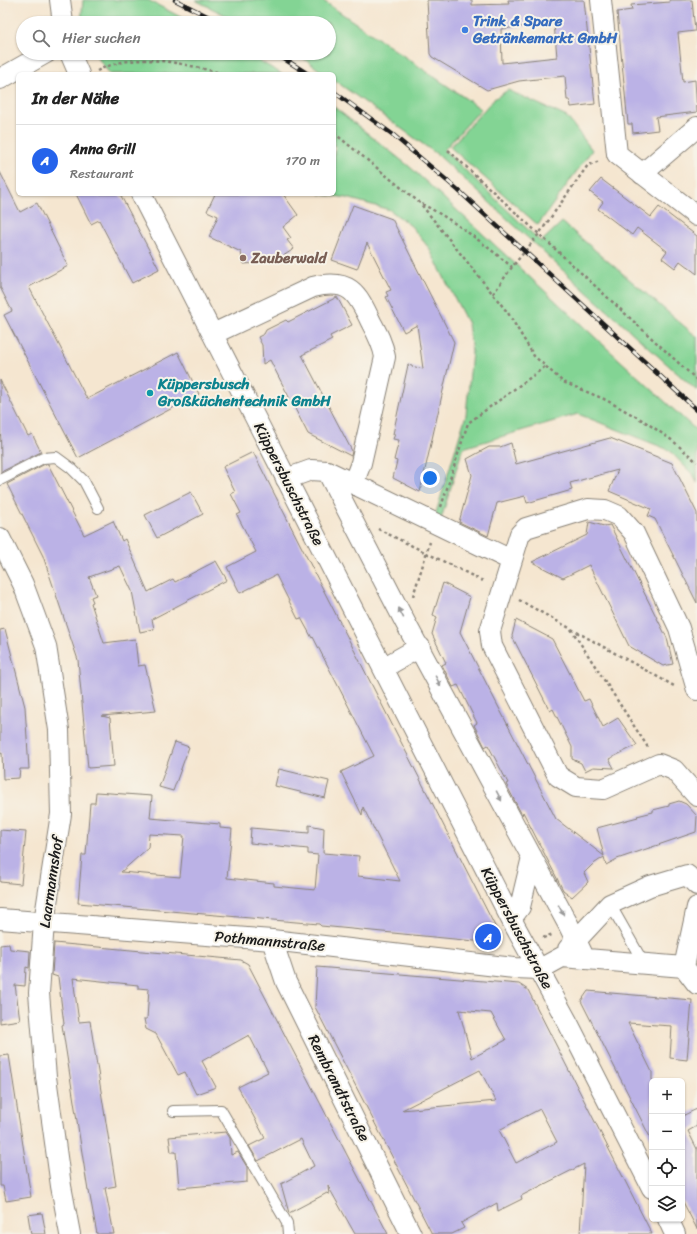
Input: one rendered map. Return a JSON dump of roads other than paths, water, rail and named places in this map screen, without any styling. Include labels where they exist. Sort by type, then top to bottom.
[{"type":"street","points":[[60,0],[61,16]]},
{"type":"street","points":[[601,0],[617,154],[697,216]]},
{"type":"street","points":[[0,79],[34,60]]},
{"type":"street","points":[[73,60],[78,72]]},
{"type":"street","points":[[642,174],[697,127]]},
{"type":"street","name":"Küppersbuschstraße","points":[[142,196],[511,919],[525,946],[540,969],[651,1186]]},
{"type":"street","points":[[213,334],[313,287],[325,284],[345,286],[360,298],[383,347],[385,357],[361,463],[354,484]]},
{"type":"street","points":[[286,480],[311,470],[327,471],[511,560]]},
{"type":"street","points":[[327,471],[405,622],[420,647],[573,933],[585,959]]},
{"type":"street","points":[[697,690],[680,628],[634,533],[619,516],[605,510],[588,509],[526,528],[520,534],[490,631],[492,646],[558,776],[576,787],[602,789],[659,764],[674,770],[697,796]]},
{"type":"street","name":"Laarmannshof","points":[[0,538],[23,584],[46,646],[59,730],[61,814],[44,922],[39,993],[46,1077],[61,1186],[70,1234]]},
{"type":"street","points":[[383,668],[420,647]]},
{"type":"street","points":[[511,919],[520,907],[532,857]]},
{"type":"street","points":[[562,957],[573,933],[610,904],[650,886],[688,874],[697,886]]},
{"type":"street","points":[[684,967],[697,907]]},
{"type":"street","name":"Pothmannstraße","points":[[0,919],[272,940],[540,969]]},
{"type":"street","name":"Rembrandtstraße","points":[[272,940],[286,982],[411,1234]]},
{"type":"street","points":[[540,969],[562,957],[643,962],[684,967],[697,984]]},
{"type":"street","points":[[670,1222],[676,1234]]},
{"type":"lane","points":[[0,480],[43,458],[56,457],[71,468],[84,481],[98,508]]},
{"type":"lane","points":[[347,510],[354,484]]},
{"type":"lane","points":[[610,904],[643,962]]},
{"type":"lane","points":[[173,1111],[221,1110],[287,1223],[288,1234]]},
{"type":"railway","points":[[175,0],[207,16]]},
{"type":"railway","points":[[286,60],[305,72]]},
{"type":"railway","points":[[336,93],[392,134],[458,190],[697,410]]},
{"type":"place","name":"Trink & Spare Getränkemarkt GmbH","points":[[465,30]]},
{"type":"place","name":"Zauberwald","points":[[243,258]]},
{"type":"place","name":"Küppersbusch Großküchentechnik GmbH","points":[[150,393]]},
{"type":"place","name":"Anna Grill","points":[[488,937]]}]
